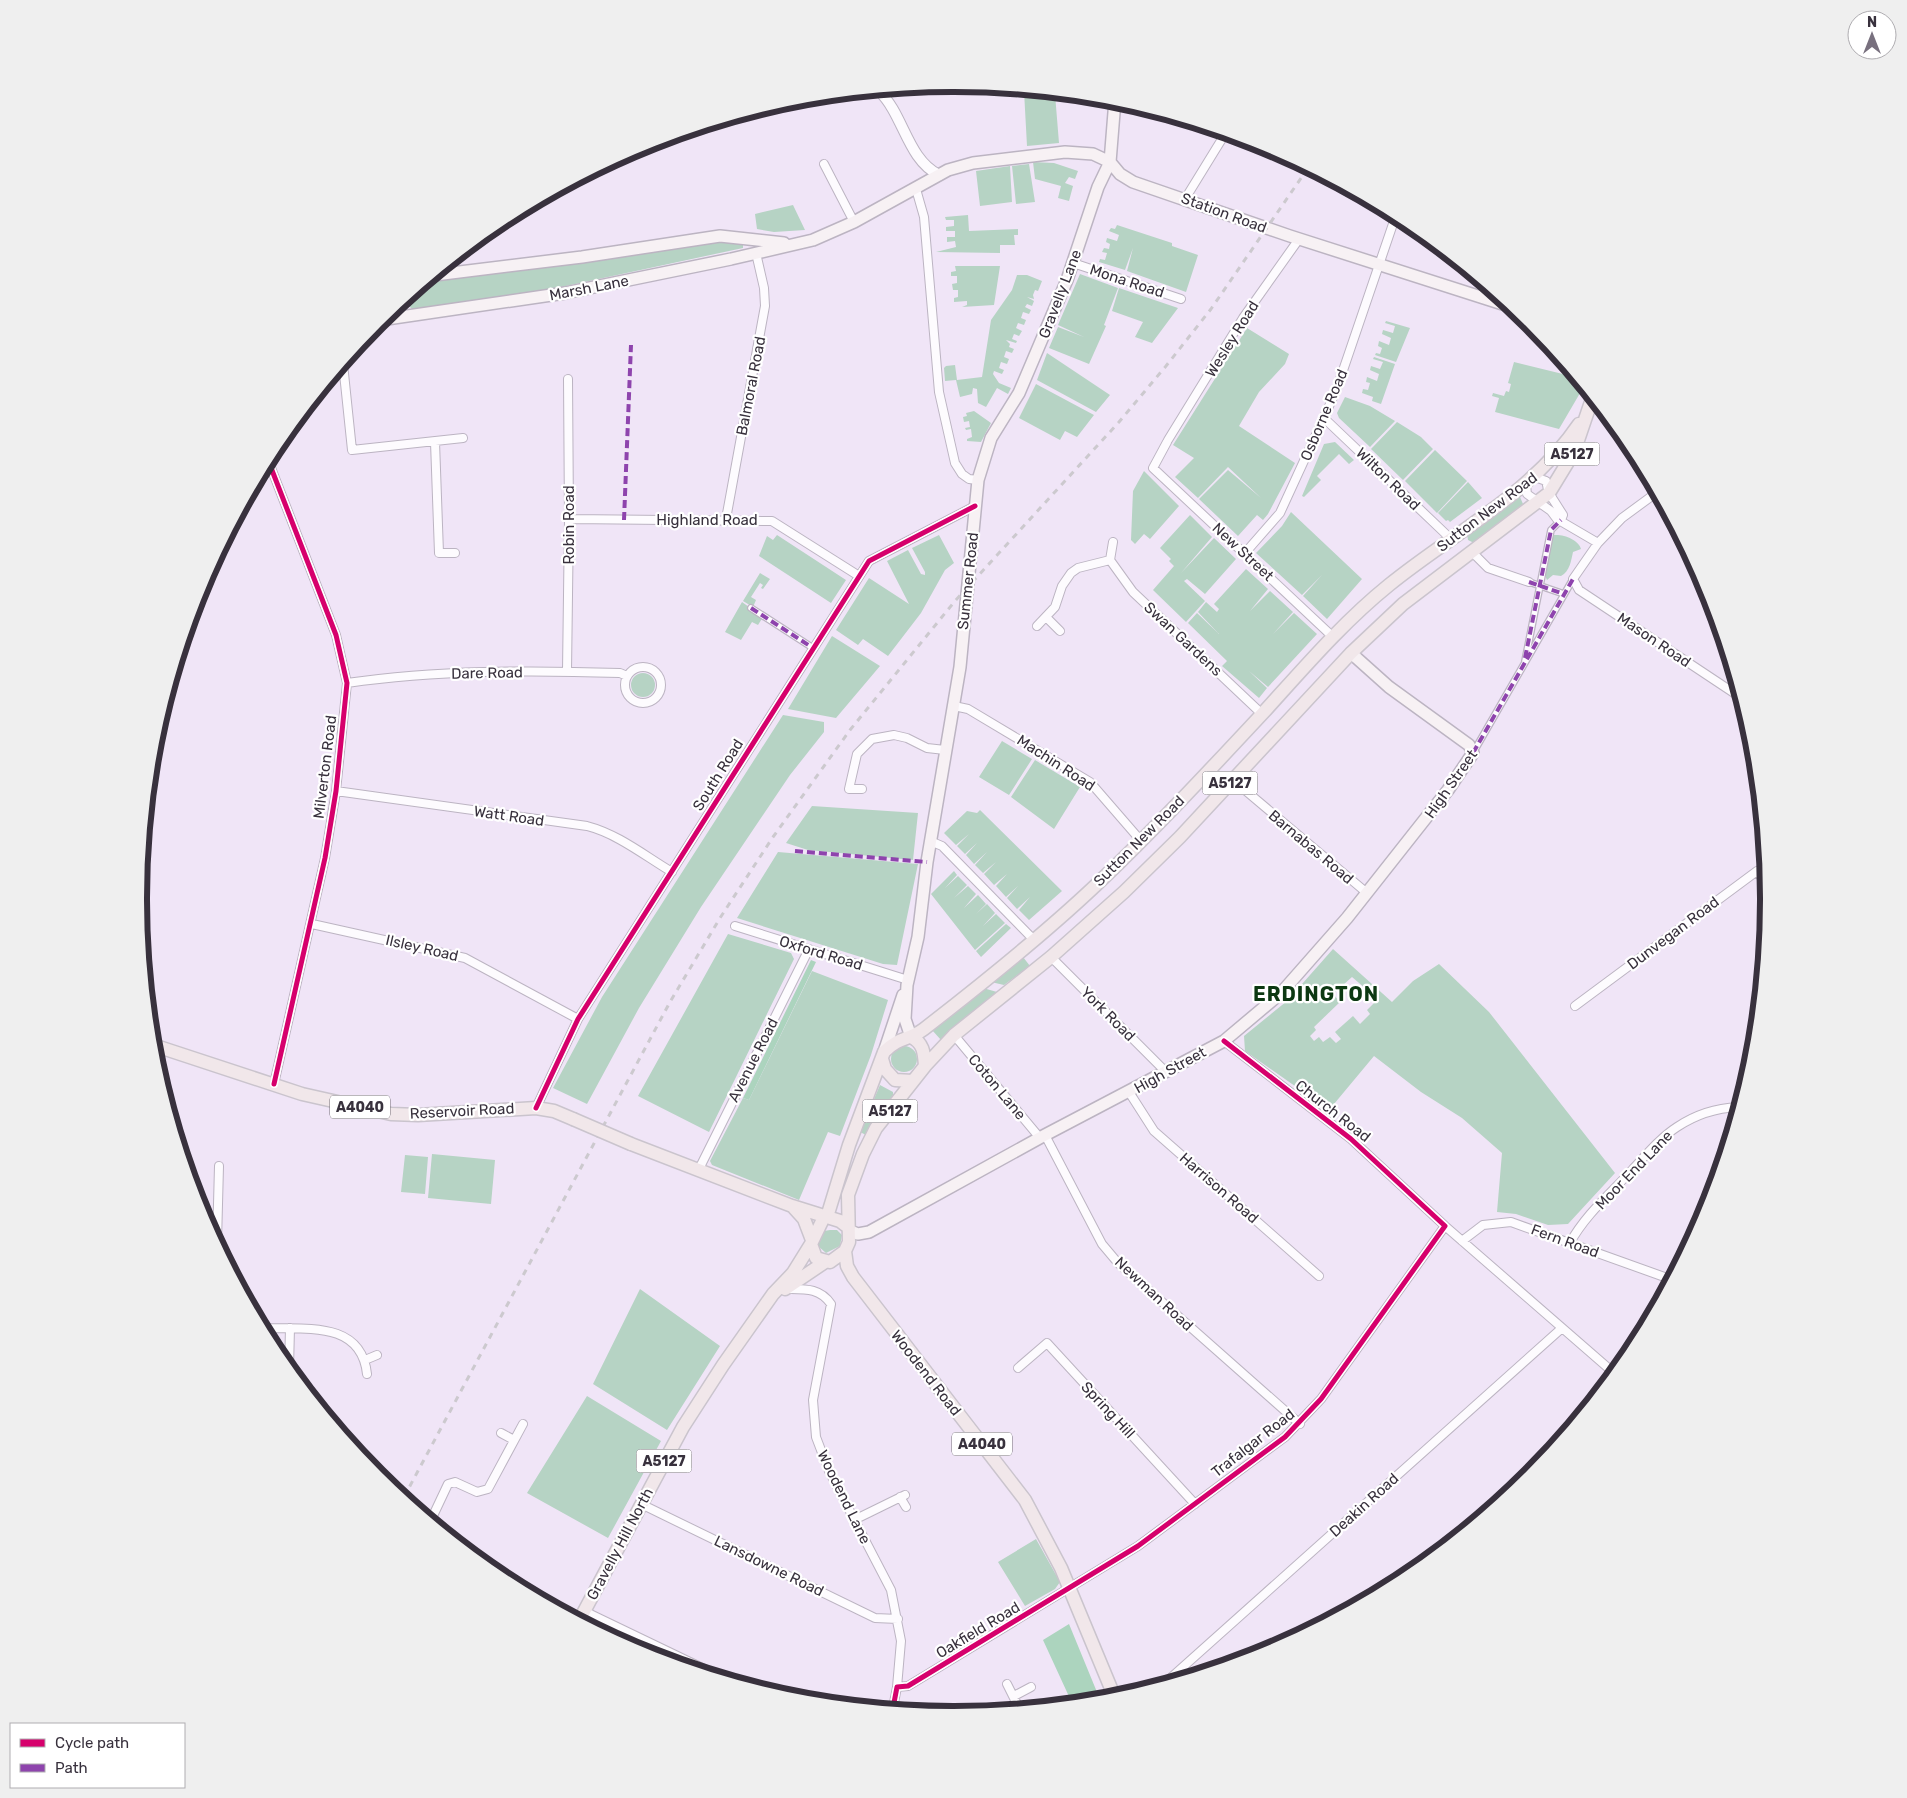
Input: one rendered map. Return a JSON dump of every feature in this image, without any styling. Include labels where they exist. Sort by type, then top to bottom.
[{"type":"main road","name":"Gravelly Lane","points":[[978,480],[991,438],[1019,393],[1073,263],[1098,187],[1110,162],[1114,109]]},
{"type":"main road","name":"Station Road","points":[[939,175],[973,163],[1065,152],[1093,154],[1110,162],[1120,174],[1133,182],[1299,239],[1495,302]]},
{"type":"main road","name":"Marsh Lane","points":[[395,318],[565,293],[795,244],[824,236],[854,222],[939,175]]},
{"type":"main road","name":"Marsh Lane","points":[[445,274],[591,256],[720,236],[795,244]]},
{"type":"main road","name":"A5127","points":[[1587,412],[1590,404]]},
{"type":"main road","name":"Sutton New Road","points":[[883,1056],[894,1042],[911,1037],[922,1031],[1034,940],[1142,842],[1333,636],[1388,586],[1530,481],[1564,446],[1587,412]]},
{"type":"main road","name":"Sutton New Road","points":[[925,1066],[954,1036],[1051,957],[1124,892],[1180,837],[1350,653],[1403,604],[1549,493],[1574,452],[1587,412]]},
{"type":"main road","name":"Summer Road","points":[[911,1037],[906,1019],[908,983],[918,937],[930,841],[954,706],[978,480]]},
{"type":"main road","points":[[1350,653],[1377,677],[1469,745],[1473,754]]},
{"type":"main road","name":"High Street","points":[[850,1230],[858,1234],[869,1232],[1224,1041],[1281,993],[1367,893],[1448,790],[1473,754]]},
{"type":"main road","name":"Summer Road","points":[[825,1217],[849,1145],[883,1056],[894,1017],[908,983]]},
{"type":"main road","points":[[911,1037],[916,1039],[924,1050],[925,1066]]},
{"type":"main road","name":"Reservoir Road","points":[[161,1047],[336,1103],[391,1114],[418,1115],[536,1108],[554,1111],[698,1171],[825,1217]]},
{"type":"main road","points":[[883,1056],[885,1069],[895,1080],[913,1080]]},
{"type":"main road","name":"A5127","points":[[850,1230],[848,1195],[863,1154],[876,1128],[925,1066]]},
{"type":"main road","points":[[792,1206],[804,1219],[811,1242],[816,1258],[827,1262],[845,1251],[849,1242],[850,1230],[840,1221],[825,1217],[811,1242]]},
{"type":"main road","name":"Gravelly Hill North","points":[[583,1614],[683,1427],[722,1365],[756,1317],[793,1273],[811,1242]]},
{"type":"main road","name":"Woodend Road","points":[[845,1251],[850,1272],[1025,1500],[1070,1588],[1112,1690]]},
{"type":"main road","name":"Gravelly Hill North","points":[[756,1317],[785,1289],[827,1262]]},
{"type":"main road","name":"Woodend Road","points":[[827,1262],[878,1310]]},
{"type":"street","points":[[882,96],[898,118],[922,164],[939,175]]},
{"type":"street","points":[[1185,199],[1222,139]]},
{"type":"street","points":[[824,164],[854,222]]},
{"type":"street","points":[[916,189],[924,217],[939,392],[955,462],[962,474],[969,479],[978,480]]},
{"type":"street","name":"Osborne Road","points":[[1245,553],[1280,513],[1325,419],[1393,223]]},
{"type":"street","name":"Wesley Road","points":[[1153,468],[1243,318],[1299,239]]},
{"type":"street","name":"Balmoral Road","points":[[726,520],[765,306],[764,288],[756,253]]},
{"type":"street","name":"Mona Road","points":[[1073,263],[1181,299]]},
{"type":"street","points":[[344,371],[352,450],[463,438]]},
{"type":"street","name":"Robin Road","points":[[567,671],[568,379]]},
{"type":"street","name":"Wilton Road","points":[[1325,419],[1451,539]]},
{"type":"street","points":[[435,442],[438,553],[455,553]]},
{"type":"street","name":"New Street","points":[[1153,468],[1333,636]]},
{"type":"street","name":"Milverton Road","points":[[272,469],[336,635],[347,683],[336,791],[312,924],[274,1084]]},
{"type":"street","points":[[1561,520],[1563,515],[1549,493],[1546,481],[1530,481],[1527,494],[1551,511],[1557,519],[1598,543]]},
{"type":"street","points":[[1573,579],[1598,543],[1622,518],[1652,496]]},
{"type":"street","name":"South Road","points":[[536,1108],[578,1019],[859,576],[874,557],[975,506]]},
{"type":"street","name":"Highland Road","points":[[569,520],[772,521],[859,576]]},
{"type":"street","name":"High Street","points":[[1524,668],[1551,530],[1561,520]]},
{"type":"street","points":[[1038,626],[1055,607],[1062,586],[1071,573],[1078,568],[1110,560],[1113,542]]},
{"type":"street","points":[[1472,552],[1478,561],[1488,568],[1564,594]]},
{"type":"street","name":"Swan Gardens","points":[[1110,560],[1120,577],[1133,592],[1262,714]]},
{"type":"street","name":"High Street","points":[[1473,754],[1524,668],[1573,579]]},
{"type":"street","name":"Mason Road","points":[[1573,579],[1579,590],[1734,693]]},
{"type":"street","points":[[751,608],[813,648]]},
{"type":"street","points":[[1046,617],[1060,631]]},
{"type":"street","name":"Dare Road","points":[[637,668],[649,668],[660,680],[659,692],[649,701],[640,702],[632,699],[626,692],[625,682],[627,676],[637,668]]},
{"type":"street","name":"Dare Road","points":[[347,683],[425,675],[567,671],[620,673],[627,676]]},
{"type":"street","name":"Machin Road","points":[[954,706],[968,709],[1081,776],[1097,789],[1142,842]]},
{"type":"street","points":[[862,789],[849,789],[857,754],[872,739],[894,735],[907,738],[928,748],[945,750]]},
{"type":"street","name":"Barnabas Road","points":[[1233,780],[1367,893]]},
{"type":"street","name":"Watt Road","points":[[336,791],[587,826],[617,838],[672,872]]},
{"type":"street","points":[[930,841],[942,846],[1034,940]]},
{"type":"street","name":"Dunvegan Road","points":[[1575,1006],[1757,871],[1759,874]]},
{"type":"street","name":"Ilsley Road","points":[[312,924],[465,958],[578,1019]]},
{"type":"street","name":"Oxford Road","points":[[735,926],[908,983]]},
{"type":"street","name":"Avenue Road","points":[[698,1171],[808,949]]},
{"type":"street","name":"York Road","points":[[1051,957],[1166,1071]]},
{"type":"street","name":"Coton Lane","points":[[954,1036],[1043,1137]]},
{"type":"street","name":"Church Road","points":[[1224,1041],[1352,1139],[1445,1226],[1609,1368]]},
{"type":"street","name":"Harrison Road","points":[[1130,1092],[1154,1131],[1319,1276]]},
{"type":"street","name":"Moor End Lane","points":[[1570,1243],[1577,1231],[1598,1206],[1657,1143],[1676,1127],[1710,1112],[1733,1107]]},
{"type":"street","name":"Newman Road","points":[[1043,1137],[1102,1244],[1118,1263],[1300,1424]]},
{"type":"street","points":[[217,1228],[219,1166]]},
{"type":"street","name":"Fern Road","points":[[1462,1241],[1483,1225],[1511,1222],[1665,1277]]},
{"type":"street","name":"Trafalgar Road","points":[[1070,1588],[1138,1546],[1300,1424],[1321,1399],[1445,1226]]},
{"type":"street","name":"Woodend Lane","points":[[785,1289],[815,1290],[826,1296],[831,1304],[813,1400],[816,1437],[828,1471],[891,1590],[898,1619],[900,1659],[894,1703]]},
{"type":"street","points":[[271,1328],[307,1327],[344,1337],[366,1360],[367,1374]]},
{"type":"street","points":[[289,1356],[290,1328]]},
{"type":"street","name":"Deakin Road","points":[[1175,1674],[1562,1328]]},
{"type":"street","name":"Spring Hill","points":[[1018,1368],[1047,1343],[1195,1504]]},
{"type":"street","points":[[366,1360],[377,1355]]},
{"type":"street","points":[[434,1515],[448,1484],[454,1482],[477,1492],[488,1489],[523,1424]]},
{"type":"street","points":[[501,1433],[514,1440]]},
{"type":"street","points":[[854,1520],[902,1496],[906,1507]]},
{"type":"street","name":"Lansdowne Road","points":[[641,1504],[875,1618],[898,1619]]},
{"type":"street","name":"Oakfield Road","points":[[897,1687],[908,1686],[1070,1588]]},
{"type":"street","points":[[597,1622],[681,1658]]},
{"type":"street","points":[[1007,1684],[1017,1703]]},
{"type":"street","points":[[1014,1696],[1031,1687]]},
{"type":"green space","points":[[1024,96],[1055,99],[1059,143],[1027,146]]},
{"type":"green space","points":[[1033,162],[1054,163],[1078,171],[1075,179],[1069,177],[1065,183],[1073,186],[1069,201],[1058,198],[1061,186],[1035,179]]},
{"type":"green space","points":[[1029,164],[1035,202],[1016,204],[1012,166]]},
{"type":"green space","points":[[1010,166],[1012,202],[980,206],[976,171]]},
{"type":"green space","points":[[793,205],[805,230],[774,232],[757,229],[755,214]]},
{"type":"green space","points":[[968,215],[969,231],[1018,229],[1018,235],[1014,235],[1015,245],[1000,245],[1000,253],[936,252],[956,247],[955,241],[947,242],[947,237],[955,237],[955,231],[946,231],[946,227],[954,226],[954,220],[946,220],[945,217]]},
{"type":"green space","points":[[1117,225],[1172,243],[1172,246],[1198,255],[1186,292],[1127,271],[1133,248],[1125,270],[1099,262],[1100,259],[1105,260],[1107,253],[1102,252],[1104,248],[1109,249],[1110,244],[1106,242],[1107,238],[1117,241],[1119,235],[1109,231],[1111,228],[1115,229]]},
{"type":"green space","points":[[712,240],[743,244],[743,248],[538,292],[412,309],[409,306],[439,279],[529,268]]},
{"type":"green space","points":[[955,266],[1000,266],[994,305],[962,307],[967,305],[967,301],[954,302],[954,298],[958,297],[958,290],[953,290],[952,284],[957,283],[957,276],[951,276],[951,272],[956,271]]},
{"type":"green space","points":[[1080,274],[1118,288],[1104,325],[1106,326],[1089,364],[1049,348],[1058,327],[1084,337],[1058,325]]},
{"type":"green space","points":[[1017,275],[1027,275],[1042,281],[1038,291],[1035,290],[1034,299],[1027,297],[1034,301],[1032,306],[1027,304],[1025,307],[1031,310],[1029,314],[1023,312],[1021,318],[1026,320],[1024,325],[1018,323],[1016,328],[1022,331],[1019,336],[1014,334],[1012,339],[1017,341],[1016,343],[1006,340],[1010,344],[1009,347],[1014,349],[1012,353],[1006,351],[1004,357],[1009,359],[1007,364],[1001,362],[999,368],[1004,370],[1002,374],[994,371],[993,374],[999,383],[1011,388],[1008,394],[997,388],[986,407],[978,403],[977,389],[973,388],[972,394],[960,397],[956,380],[945,381],[944,368],[955,365],[957,380],[982,377],[991,320],[1012,290]]},
{"type":"green space","points":[[1119,288],[1178,308],[1152,343],[1135,337],[1143,322],[1112,311]]},
{"type":"green space","points":[[1386,321],[1410,328],[1396,362],[1375,355],[1376,353],[1380,354],[1382,348],[1378,346],[1379,341],[1389,345],[1391,338],[1382,334],[1383,330],[1393,333],[1395,326],[1385,323]]},
{"type":"green space","points":[[1247,328],[1289,354],[1285,364],[1259,392],[1239,426],[1295,463],[1268,514],[1263,520],[1257,515],[1238,536],[1199,499],[1228,470],[1261,498],[1228,467],[1198,498],[1175,477],[1194,458],[1173,445]]},
{"type":"green space","points":[[1047,353],[1110,395],[1096,412],[1037,380]]},
{"type":"green space","points":[[1374,357],[1395,364],[1381,404],[1372,401],[1373,397],[1362,393],[1363,389],[1368,390],[1370,383],[1366,382],[1367,377],[1377,381],[1379,374],[1370,370],[1371,366],[1380,369],[1383,362],[1373,359]]},
{"type":"green space","points":[[1514,362],[1566,375],[1580,392],[1559,429],[1495,412],[1499,398],[1492,396],[1493,393],[1504,396],[1506,391],[1509,392],[1511,384],[1508,383]]},
{"type":"green space","points":[[1036,384],[1094,415],[1077,437],[1065,431],[1060,440],[1019,418]]},
{"type":"green space","points":[[1345,397],[1370,406],[1395,421],[1370,447],[1339,418],[1337,413]]},
{"type":"green space","points":[[974,411],[991,423],[981,442],[967,441],[967,439],[972,437],[971,429],[966,430],[965,428],[970,427],[969,421],[964,422],[963,417],[967,416],[966,413]]},
{"type":"green space","points":[[1397,422],[1421,437],[1433,449],[1403,480],[1371,449]]},
{"type":"green space","points":[[1335,442],[1354,460],[1349,464],[1339,454],[1317,476],[1321,480],[1304,497],[1302,496],[1324,444]]},
{"type":"green space","points":[[1435,450],[1467,481],[1437,513],[1405,481]]},
{"type":"green space","points":[[1144,471],[1179,506],[1150,539],[1144,534],[1135,544],[1131,540],[1133,491]]},
{"type":"green space","points":[[1468,482],[1482,498],[1450,522],[1446,521],[1438,513]]},
{"type":"green space","points":[[1517,497],[1520,497],[1523,504],[1474,543],[1468,540],[1467,534]]},
{"type":"green space","points":[[1291,512],[1362,579],[1327,619],[1303,596],[1322,575],[1302,595],[1256,553],[1282,526]]},
{"type":"green space","points":[[1190,515],[1212,537],[1181,573],[1214,538],[1236,559],[1205,594],[1187,579],[1184,581],[1205,601],[1186,622],[1153,590],[1174,566],[1169,561],[1171,559],[1160,548]]},
{"type":"green space","points":[[777,535],[846,580],[831,603],[759,556],[767,536],[773,540]]},
{"type":"green space","points":[[939,535],[954,563],[945,570],[921,613],[888,656],[863,639],[858,645],[836,630],[869,578],[909,604],[887,561],[908,550],[921,574],[925,575],[912,548]]},
{"type":"green space","points":[[1554,535],[1570,538],[1581,549],[1573,552],[1570,566],[1564,574],[1561,576],[1553,575],[1547,580],[1545,564]]},
{"type":"green space","points":[[1246,569],[1268,589],[1250,611],[1270,591],[1293,612],[1273,634],[1294,613],[1317,634],[1268,687],[1249,671],[1267,688],[1259,698],[1222,666],[1227,661],[1188,623],[1197,613],[1219,634],[1198,612],[1206,602],[1217,612],[1219,609],[1214,604]]},
{"type":"green space","points":[[760,573],[770,579],[763,589],[761,588],[763,585],[760,583],[751,597],[756,600],[753,607],[743,601]]},
{"type":"green space","points":[[742,602],[763,617],[758,625],[752,622],[741,640],[725,632]]},
{"type":"green space","points":[[832,636],[880,666],[836,718],[788,709]]},
{"type":"green space","points":[[643,673],[648,674],[654,680],[654,690],[648,696],[643,697],[638,696],[632,690],[631,685],[632,680],[638,674]]},
{"type":"green space","points":[[783,715],[824,722],[824,732],[790,775],[701,907],[639,1008],[587,1104],[553,1088],[602,997]]},
{"type":"green space","points":[[1002,741],[1032,759],[1009,795],[979,777]]},
{"type":"green space","points":[[1035,760],[1080,787],[1054,829],[1011,797]]},
{"type":"green space","points":[[812,806],[918,813],[913,860],[808,850],[786,843]]},
{"type":"green space","points":[[980,810],[1062,891],[1029,920],[1019,910],[1030,897],[1017,909],[1007,898],[1018,886],[1006,897],[996,886],[1007,874],[994,885],[984,874],[996,862],[983,873],[975,865],[987,852],[974,864],[966,855],[977,843],[965,854],[957,846],[969,834],[956,845],[944,833],[967,811],[977,813]]},
{"type":"green space","points":[[778,852],[918,864],[897,965],[883,964],[737,918]]},
{"type":"green space","points":[[954,871],[957,875],[945,888],[958,876],[967,885],[954,898],[968,886],[976,894],[964,908],[978,895],[986,904],[976,914],[987,904],[995,913],[983,926],[996,914],[1005,923],[975,950],[931,894]]},
{"type":"green space","points":[[1006,924],[1011,928],[981,957],[976,951]]},
{"type":"green space","points":[[728,934],[791,953],[794,959],[709,1132],[638,1096]]},
{"type":"green space","points":[[1333,949],[1392,1002],[1413,981],[1439,964],[1489,1012],[1615,1173],[1568,1224],[1548,1225],[1516,1214],[1497,1212],[1502,1153],[1462,1118],[1421,1092],[1374,1056],[1329,1110],[1245,1051],[1244,1036],[1287,1001]],"holes":[[[1352,977],[1372,994],[1368,997],[1374,1003],[1367,1010],[1370,1014],[1360,1024],[1353,1016],[1335,1032],[1341,1039],[1336,1043],[1330,1037],[1323,1042],[1319,1037],[1314,1041],[1310,1036],[1316,1030],[1314,1027],[1340,1002],[1333,994]]]},
{"type":"green space","points":[[1023,957],[1030,966],[1004,985],[991,982]]},
{"type":"green space","points":[[811,960],[816,962],[749,1100],[743,1098]]},
{"type":"green space","points":[[812,971],[888,1000],[871,1055],[840,1136],[828,1132],[799,1200],[712,1165],[710,1161],[743,1098],[749,1100]]},
{"type":"green space","points":[[983,988],[997,992],[941,1040],[932,1030]]},
{"type":"green space","points":[[904,1046],[913,1050],[917,1059],[913,1068],[904,1072],[895,1068],[891,1059],[895,1050]]},
{"type":"green space","points":[[880,1085],[893,1092],[893,1096],[866,1135],[860,1132]]},
{"type":"green space","points":[[432,1154],[495,1160],[491,1204],[428,1198]]},
{"type":"green space","points":[[405,1155],[428,1157],[425,1194],[401,1192]]},
{"type":"green space","points":[[837,1230],[842,1235],[840,1246],[826,1253],[818,1246],[818,1240],[824,1231]]},
{"type":"green space","points":[[640,1289],[720,1346],[667,1430],[593,1384]]},
{"type":"green space","points":[[587,1396],[661,1441],[608,1538],[527,1493]]},
{"type":"green space","points":[[1036,1539],[1060,1582],[1055,1589],[1025,1606],[998,1562]]},
{"type":"green space","points":[[1069,1624],[1097,1692],[1069,1697],[1043,1640]]},
{"type":"railway","points":[[407,1491],[670,1002],[720,918],[773,837],[850,730],[955,601],[1119,422],[1166,366],[1211,309],[1304,173]]},
{"type":"marked path","points":[[624,520],[631,345]]},
{"type":"marked path","points":[[1525,658],[1551,530],[1561,520]]},
{"type":"marked path","points":[[1473,753],[1573,579]]},
{"type":"marked path","points":[[1529,582],[1564,594]]},
{"type":"marked path","points":[[751,608],[813,648]]},
{"type":"marked path","points":[[795,851],[927,862]]},
{"type":"cycle path","points":[[272,469],[336,635],[347,683],[336,791],[325,858],[274,1084]]},
{"type":"cycle path","points":[[536,1108],[578,1019],[869,561],[975,506]]},
{"type":"cycle path","points":[[894,1703],[897,1687],[908,1686],[1138,1546],[1285,1437],[1321,1399],[1445,1226],[1351,1139],[1224,1041]]},
{"type":"district","name":"ERDINGTON","points":[[1316,994]]}]
